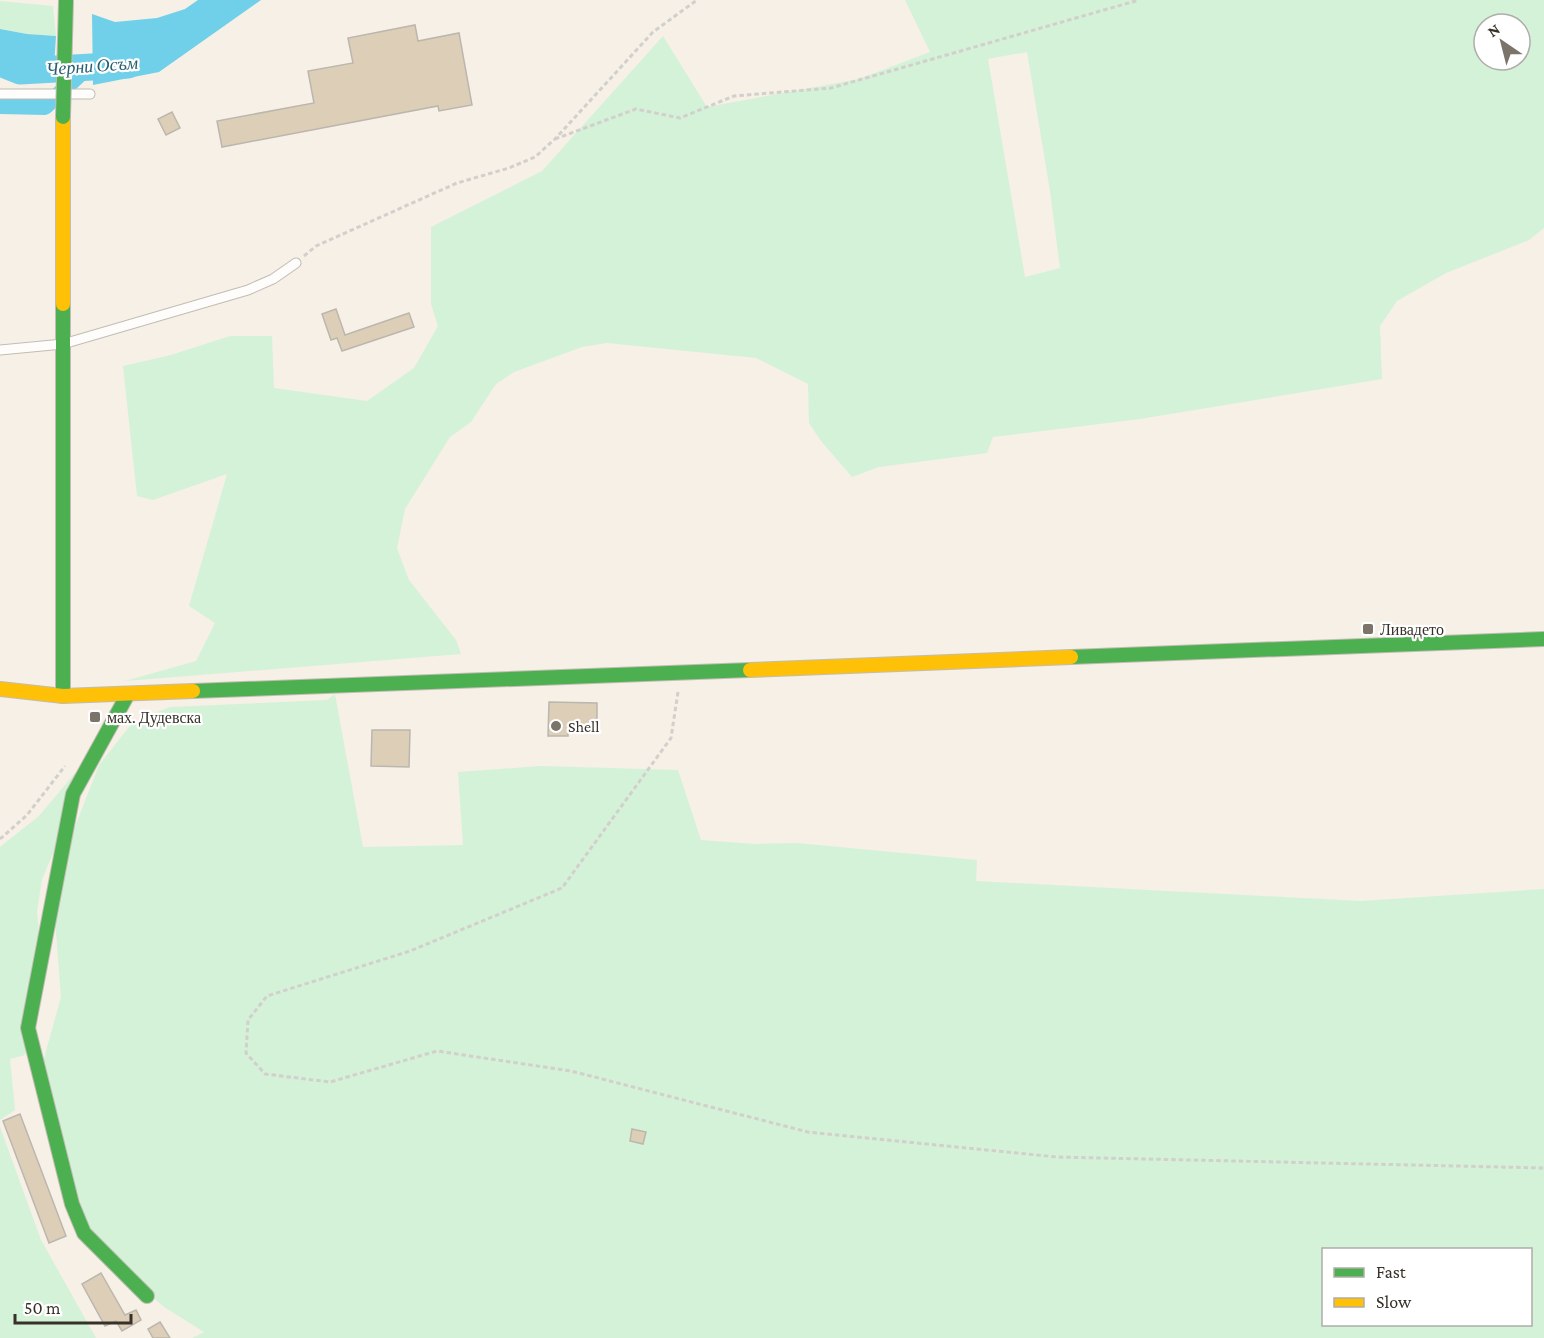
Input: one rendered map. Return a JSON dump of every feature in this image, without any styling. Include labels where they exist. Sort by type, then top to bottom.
[{"type":"street","points":[[63,696],[63,117],[66,0]]},
{"type":"street","points":[[0,689],[63,696],[128,694],[1544,639]]},
{"type":"street","points":[[128,694],[73,794],[28,1028],[72,1204],[84,1233],[147,1296]]},
{"type":"lane","points":[[0,94],[90,94]]},
{"type":"lane","points":[[0,350],[63,344],[248,290],[273,279],[296,263]]},
{"type":"path","points":[[296,263],[316,246],[457,183],[509,168],[535,157],[555,139],[653,32],[697,0]]},
{"type":"path","points":[[555,139],[636,109],[680,118],[734,96],[831,88],[1139,0]]},
{"type":"path","points":[[681,672],[671,738],[562,888],[410,951],[267,996],[248,1020],[246,1053],[265,1074],[330,1082],[437,1051],[571,1071],[808,1132],[1057,1157],[1544,1168]]},
{"type":"path","points":[[0,839],[27,815],[64,766],[73,762]]},
{"type":"green space","points":[[905,0],[1544,0],[1544,228],[1529,240],[1446,273],[1397,301],[1380,326],[1382,379],[1140,419],[993,437],[987,453],[879,467],[852,477],[821,441],[809,423],[808,384],[756,358],[607,343],[582,347],[514,372],[496,384],[471,422],[450,437],[405,509],[397,548],[409,580],[456,640],[461,654],[125,681],[196,661],[215,623],[189,606],[227,474],[153,500],[137,496],[123,366],[171,355],[230,336],[272,336],[274,388],[367,401],[414,368],[438,326],[431,304],[431,227],[542,171],[663,36],[707,107],[859,79],[930,52]],"holes":[[[1027,52],[1060,268],[1025,277],[988,59]]]},
{"type":"green space","points":[[0,1],[53,6],[56,36],[0,29]]},
{"type":"green space","points":[[335,694],[363,847],[463,845],[458,772],[541,766],[678,770],[701,840],[755,844],[797,843],[977,860],[976,881],[1361,901],[1544,889],[1544,1338],[192,1338],[204,1332],[164,1307],[108,1258],[71,1207],[40,1073],[61,997],[54,906],[62,860],[99,765],[129,727],[140,719],[170,707],[327,700]]},
{"type":"green space","points":[[76,772],[67,821],[42,879],[37,911],[44,987],[25,1055],[10,1059],[15,1110],[0,1120],[0,847],[39,816]]},
{"type":"green space","points":[[0,1127],[41,1240],[96,1338],[0,1338]]},
{"type":"water","points":[[198,0],[261,0],[159,72],[93,85],[92,14],[115,22],[157,18],[185,9]]},
{"type":"water","points":[[0,29],[56,36],[53,82],[0,65]]},
{"type":"building","points":[[415,25],[418,41],[459,33],[472,105],[439,111],[438,106],[222,147],[217,121],[314,103],[308,71],[353,63],[348,38]]},
{"type":"building","points":[[172,112],[180,128],[166,135],[158,119]]},
{"type":"building","points":[[336,309],[345,335],[409,313],[414,327],[342,351],[337,338],[331,340],[322,314]]},
{"type":"building","points":[[549,702],[597,703],[597,728],[568,727],[568,736],[548,736]]},
{"type":"building","points":[[372,730],[410,730],[409,767],[371,766]]},
{"type":"building","points":[[20,1114],[66,1236],[49,1243],[3,1121]]},
{"type":"building","points":[[632,1129],[646,1132],[643,1144],[630,1141]]},
{"type":"building","points":[[101,1273],[125,1315],[136,1310],[141,1320],[122,1331],[116,1321],[105,1326],[82,1284]]},
{"type":"building","points":[[160,1322],[170,1338],[153,1338],[148,1329]]},
{"type":"waterway","name":"Черни Осъм","points":[[0,63],[20,71],[128,65]]},
{"type":"waterway","points":[[0,106],[45,107],[88,67]]},
{"type":"traffic: fast","points":[[63,117],[66,0]]},
{"type":"traffic: fast","points":[[63,304],[63,696]]},
{"type":"traffic: fast","points":[[1071,657],[1544,639]]},
{"type":"traffic: fast","points":[[193,691],[750,670]]},
{"type":"traffic: fast","points":[[128,694],[73,794],[28,1028],[72,1204],[84,1233],[147,1296]]},
{"type":"traffic: slow","points":[[63,117],[63,304]]},
{"type":"traffic: slow","points":[[750,670],[1071,657]]},
{"type":"traffic: slow","points":[[0,689],[63,696],[193,691]]},
{"type":"place","name":"Ливадето","points":[[1368,629]]},
{"type":"place","name":"мах. Дудевска","points":[[95,717]]},
{"type":"place","name":"Shell","points":[[556,726]]}]
